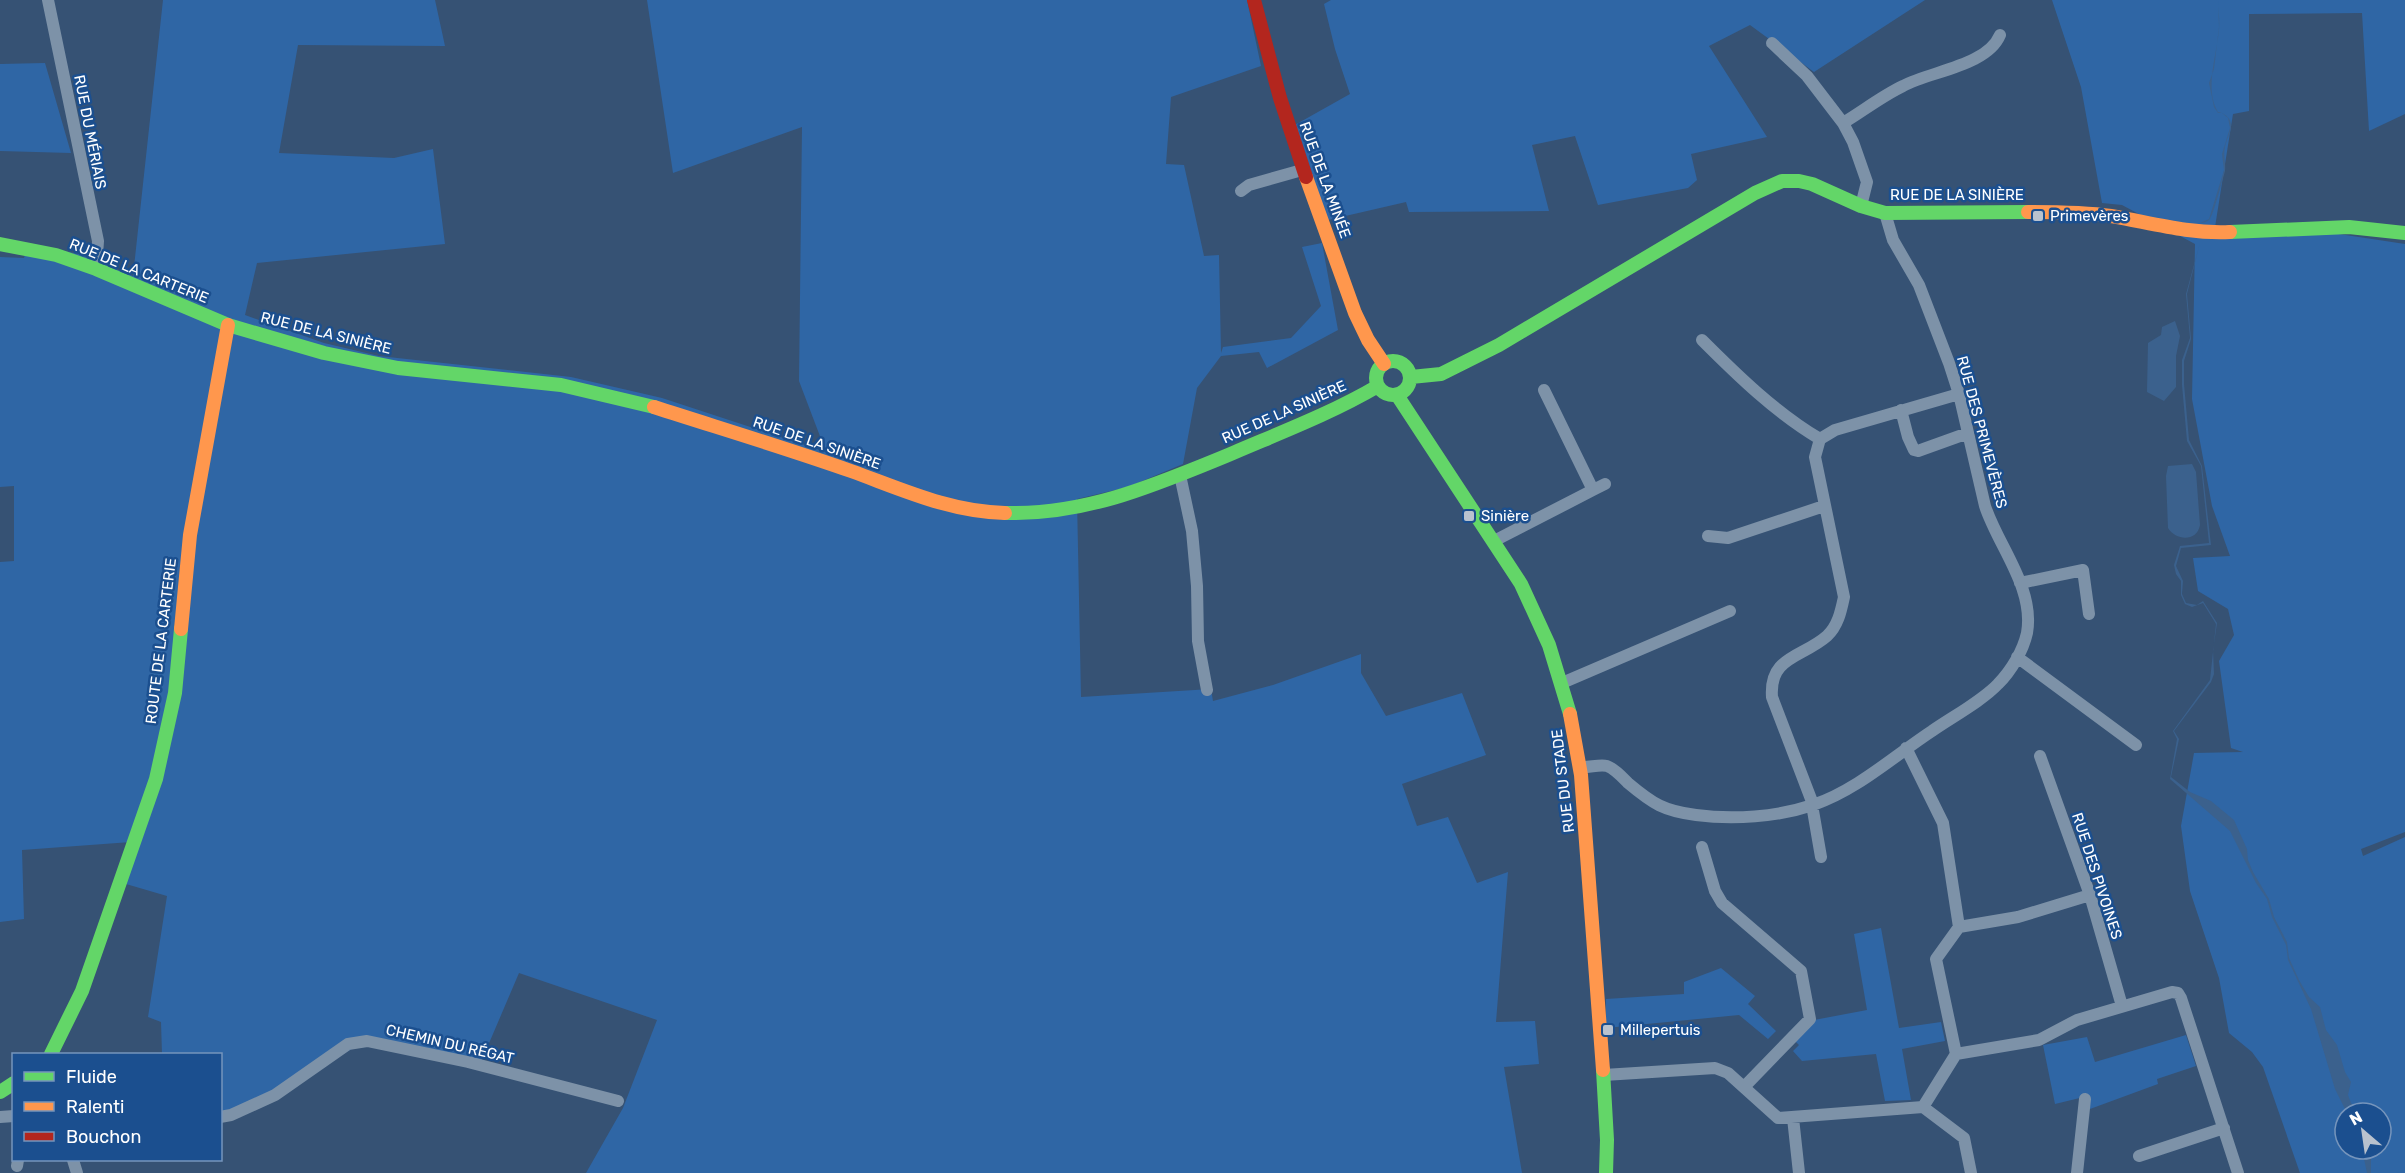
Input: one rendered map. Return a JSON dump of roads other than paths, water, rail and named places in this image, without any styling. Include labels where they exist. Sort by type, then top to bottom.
[{"type":"street","name":"RUE DU MÉRIAIS","points":[[48,0],[98,241],[96,269]]},
{"type":"street","name":"RUE DE LA MINÉE","points":[[1254,0],[1275,89],[1302,170],[1359,321],[1375,353],[1384,364]]},
{"type":"street","points":[[1843,123],[1903,86],[1965,64],[1996,44],[2001,35]]},
{"type":"street","points":[[1772,43],[1807,76],[1843,123],[1853,142],[1867,182],[1861,206]]},
{"type":"street","points":[[1241,191],[1249,185],[1302,170]]},
{"type":"street","name":"RUE DE LA SINIÈRE","points":[[1411,377],[1441,374],[1499,345],[1772,184],[1790,180],[1812,184],[1861,206],[1885,213],[2065,212],[2110,216],[2172,229],[2205,233],[2349,227],[2405,233]]},
{"type":"street","name":"RUE DES PRIMEVÈRES","points":[[1580,767],[1603,765],[1611,768],[1642,795],[1665,810],[1731,817],[1767,814],[1812,806],[1847,790],[1997,685],[2017,657],[2026,634],[2028,611],[2020,583],[1991,524],[1959,394],[1919,285],[1893,240],[1885,213]]},
{"type":"street","name":"RUE DE LA CARTERIE","points":[[0,244],[56,255],[96,269],[228,325]]},
{"type":"street","name":"RUE DE LA SINIÈRE","points":[[228,325],[324,353],[398,368],[561,386],[635,401],[850,471],[929,501],[989,513],[1034,514],[1091,505],[1137,492],[1350,402],[1378,386]]},
{"type":"street","name":"ROUTE DE LA CARTERIE","points":[[52,1053],[82,991],[158,770],[175,693],[190,535],[228,325]]},
{"type":"street","points":[[1702,340],[1737,375],[1800,427],[1820,439]]},
{"type":"street","points":[[1396,361],[1406,366],[1411,377],[1405,390],[1397,395],[1386,394],[1378,386],[1377,371],[1384,364],[1396,361]]},
{"type":"street","points":[[1544,390],[1593,490]]},
{"type":"street","points":[[1821,857],[1812,806],[1772,697],[1771,684],[1773,675],[1781,665],[1828,635],[1839,620],[1844,597],[1815,457],[1820,439],[1836,430],[1959,394]]},
{"type":"street","name":"RUE DU STADE","points":[[1397,395],[1403,408],[1521,584],[1535,612],[1562,683],[1573,723],[1580,767],[1604,1075],[1606,1173]]},
{"type":"street","points":[[1901,410],[1914,450],[1918,451],[1968,433]]},
{"type":"street","points":[[1180,475],[1191,531],[1197,586],[1198,641],[1207,690]]},
{"type":"street","points":[[1494,541],[1605,484]]},
{"type":"street","points":[[1708,536],[1728,538],[1824,506]]},
{"type":"street","points":[[2020,583],[2083,570],[2089,614]]},
{"type":"street","points":[[1562,683],[1730,611]]},
{"type":"street","points":[[2017,657],[2136,745]]},
{"type":"street","points":[[1906,748],[1942,823],[1959,927]]},
{"type":"street","name":"RUE DES PIVOINES","points":[[2040,756],[2090,895],[2122,1006]]},
{"type":"street","points":[[1702,847],[1715,891],[1722,903],[1802,971],[1810,1019],[1744,1087]]},
{"type":"street","points":[[1923,1107],[1956,1054],[1936,959],[1959,927],[2018,917],[2090,895]]},
{"type":"street","points":[[1956,1054],[2039,1040],[2077,1020],[2172,992],[2178,993],[2238,1173]]},
{"type":"street","name":"CHEMIN DU RÉGAT","points":[[222,1117],[231,1115],[275,1095],[323,1059],[348,1044],[368,1041],[457,1059],[618,1101]]},
{"type":"street","points":[[1604,1075],[1715,1068],[1728,1073],[1778,1118],[1923,1107],[1964,1138],[1971,1173]]},
{"type":"street","points":[[2077,1173],[2085,1099]]},
{"type":"street","points":[[1793,1118],[1799,1173]]},
{"type":"street","points":[[2139,1156],[2224,1128]]},
{"type":"place","name":"Primevères","points":[[2038,216]]},
{"type":"place","name":"Sinière","points":[[1469,516]]},
{"type":"place","name":"Millepertuis","points":[[1608,1030]]}]
